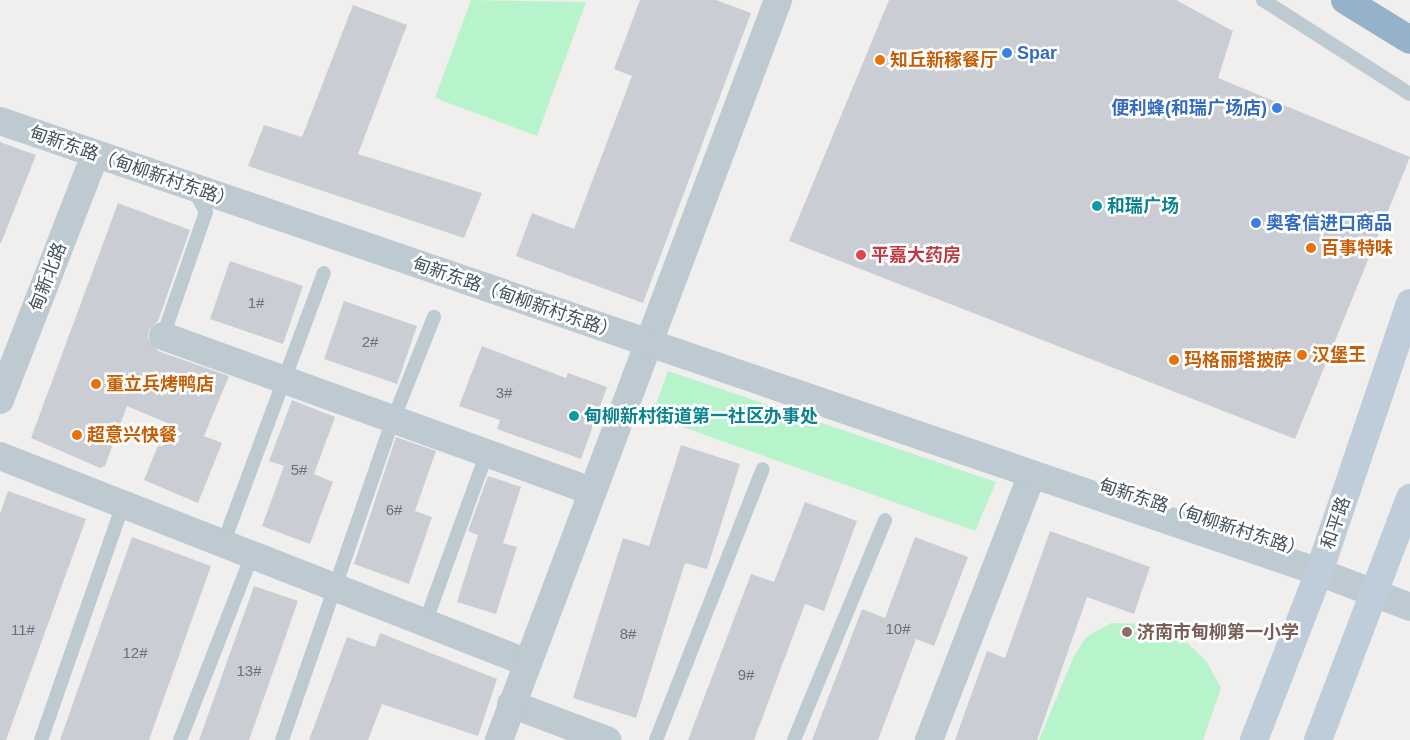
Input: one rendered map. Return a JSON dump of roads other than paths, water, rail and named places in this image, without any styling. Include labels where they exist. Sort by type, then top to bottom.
[{"type":"highway","points":[[1345,0],[1410,40]]},
{"type":"main road","name":"和平路","points":[[1254,740],[1322,565],[1410,303]]},
{"type":"main road","points":[[1318,740],[1388,594],[1410,498]]},
{"type":"street","points":[[499,740],[525,662],[592,491],[778,0]]},
{"type":"street","name":"甸新东路（甸柳新村东路）","points":[[0,120],[95,155],[1032,474],[1062,471],[1322,565],[1388,594]]},
{"type":"street","name":"甸新北路","points":[[0,400],[95,155]]},
{"type":"street","points":[[163,336],[592,491]]},
{"type":"street","points":[[0,456],[525,662]]},
{"type":"street","points":[[928,740],[1032,474]]},
{"type":"street","points":[[511,704],[607,740]]},
{"type":"lane","points":[[1263,0],[1410,94]]},
{"type":"lane","points":[[163,336],[206,212],[193,188]]},
{"type":"lane","points":[[224,544],[283,379],[324,272]]},
{"type":"lane","points":[[282,740],[393,420],[434,317]]},
{"type":"lane","points":[[425,623],[487,453]]},
{"type":"lane","points":[[656,740],[763,469]]},
{"type":"lane","points":[[41,740],[123,504]]},
{"type":"lane","points":[[794,740],[885,520]]},
{"type":"lane","points":[[180,740],[252,555]]},
{"type":"place","name":"Spar","points":[[1007,53]]},
{"type":"place","name":"知丘新稼餐厅","points":[[880,60]]},
{"type":"place","name":"便利蜂(和瑞广场店)","points":[[1277,108]]},
{"type":"place","name":"和瑞广场","points":[[1097,206]]},
{"type":"place","name":"奥客信进口商品","points":[[1256,223]]},
{"type":"place","name":"百事特味","points":[[1311,248]]},
{"type":"place","name":"平嘉大药房","points":[[861,255]]},
{"type":"place","name":"汉堡王","points":[[1302,355]]},
{"type":"place","name":"玛格丽塔披萨","points":[[1174,360]]},
{"type":"place","name":"董立兵烤鸭店","points":[[96,384]]},
{"type":"place","name":"甸柳新村街道第一社区办事处","points":[[574,416]]},
{"type":"place","name":"超意兴快餐","points":[[77,435]]},
{"type":"place","name":"济南市甸柳第一小学","points":[[1127,632]]}]
